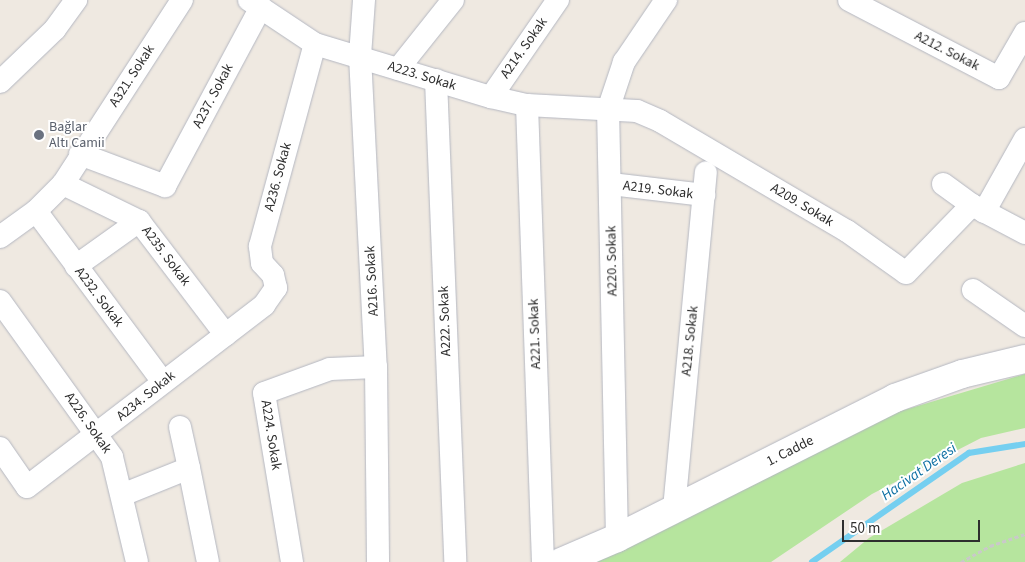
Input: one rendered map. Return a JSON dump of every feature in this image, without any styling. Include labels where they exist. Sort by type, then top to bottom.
[{"type":"main road","name":"1. Cadde","points":[[561,562],[617,538],[895,398],[962,374],[1025,358]]},
{"type":"street","points":[[0,82],[54,29],[76,0]]},
{"type":"street","name":"A321. Sokak","points":[[0,237],[36,212],[63,184],[80,154],[182,0]]},
{"type":"street","name":"A216. Sokak","points":[[364,0],[360,56],[376,367],[378,562]]},
{"type":"street","points":[[398,69],[454,0]]},
{"type":"street","name":"A214. Sokak","points":[[491,97],[558,0]]},
{"type":"street","name":"A212. Sokak","points":[[849,0],[999,78],[1025,33]]},
{"type":"street","name":"A237. Sokak","points":[[80,154],[165,186],[255,3]]},
{"type":"street","name":"A223. Sokak","points":[[255,3],[316,44],[398,69],[527,106],[608,110]]},
{"type":"street","name":"A220. Sokak","points":[[617,538],[608,110],[624,62],[655,4]]},
{"type":"street","name":"A236. Sokak","points":[[264,305],[276,288],[273,275],[262,263],[260,246],[316,44]]},
{"type":"street","name":"A222. Sokak","points":[[436,80],[455,562]]},
{"type":"street","name":"A221. Sokak","points":[[527,106],[543,562]]},
{"type":"street","name":"A209. Sokak","points":[[608,110],[637,111],[660,121],[847,231],[906,273],[978,208]]},
{"type":"street","points":[[978,208],[1025,139]]},
{"type":"street","name":"A218. Sokak","points":[[674,509],[706,173]]},
{"type":"street","name":"A235. Sokak","points":[[63,184],[139,221],[226,335]]},
{"type":"street","name":"A219. Sokak","points":[[611,184],[704,196]]},
{"type":"street","points":[[943,184],[978,208],[1025,233]]},
{"type":"street","name":"A232. Sokak","points":[[36,212],[162,382]]},
{"type":"street","points":[[76,266],[139,221]]},
{"type":"street","points":[[973,290],[1025,326]]},
{"type":"street","name":"A226. Sokak","points":[[0,301],[98,434],[112,457],[137,562]]},
{"type":"street","name":"A234. Sokak","points":[[0,448],[27,487],[264,305]]},
{"type":"street","name":"A224. Sokak","points":[[292,562],[264,393],[330,369],[376,367]]},
{"type":"street","points":[[180,427],[208,562]]},
{"type":"street","points":[[122,495],[189,468]]},
{"type":"path","points":[[961,562],[990,546],[1025,534]]},
{"type":"green space","points":[[1025,374],[1025,428],[981,438],[872,494],[771,562],[582,562],[894,413]]},
{"type":"green space","points":[[1025,463],[1025,562],[840,562],[869,538],[962,483]]},
{"type":"waterway","name":"Hacivat Deresi","points":[[812,562],[969,453],[1025,444]]},
{"type":"place","name":"Bağlar Altı Camii","points":[[39,135]]}]
